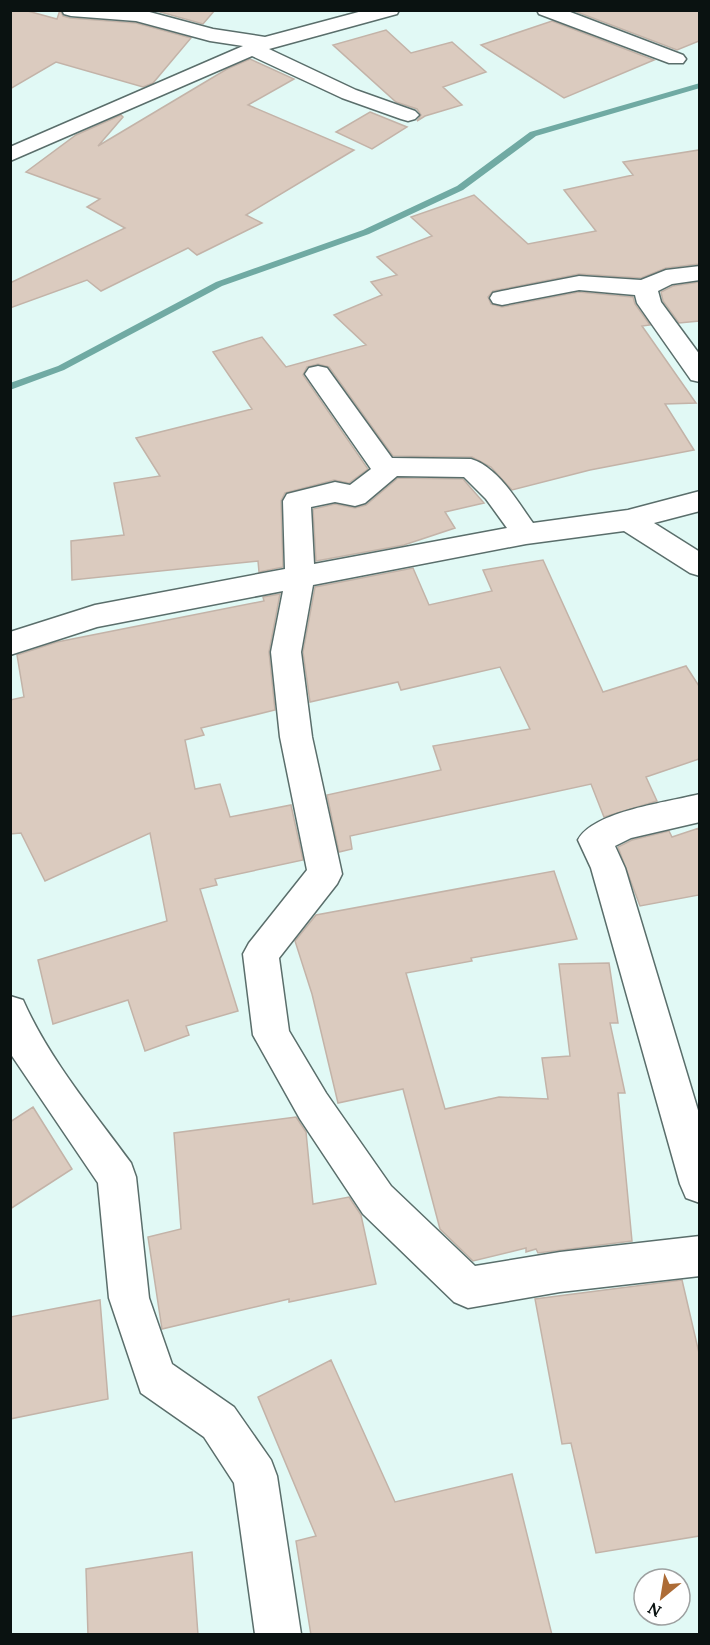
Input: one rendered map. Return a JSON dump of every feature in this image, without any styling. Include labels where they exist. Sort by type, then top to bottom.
[{"type":"street","points":[[71,10],[145,17],[260,46],[349,94],[408,115]]},
{"type":"street","points":[[10,155],[260,46],[390,10]]},
{"type":"street","points":[[546,10],[676,59]]},
{"type":"street","points":[[210,35],[224,19]]},
{"type":"street","points":[[210,35],[221,62]]},
{"type":"street","points":[[502,298],[579,283],[645,288],[666,277],[699,273]]},
{"type":"street","points":[[645,288],[649,303],[699,374]]},
{"type":"street","points":[[318,374],[387,471]]},
{"type":"street","points":[[526,534],[496,492],[471,468],[388,467],[387,471],[355,496],[335,492],[297,501],[300,578],[286,652],[296,737],[325,874],[297,906],[261,954],[271,1035],[313,1106],[377,1200],[468,1288],[560,1272],[699,1256]]},
{"type":"street","points":[[10,644],[94,616],[526,534],[628,520],[699,501]]},
{"type":"street","points":[[628,520],[699,566]]},
{"type":"street","points":[[699,808],[624,826],[595,840],[608,868],[699,1184]]},
{"type":"street","points":[[10,1012],[14,1026],[60,1098],[117,1177],[129,1298],[156,1378],[219,1422],[255,1476],[278,1635]]},
{"type":"building","points":[[10,10],[24,10],[57,19],[60,10],[63,16],[70,18],[136,23],[191,38],[153,83],[143,87],[56,62],[10,89]]},
{"type":"building","points":[[153,10],[215,10],[203,24]]},
{"type":"building","points":[[583,10],[699,10],[699,41],[677,50],[577,12]]},
{"type":"building","points":[[552,21],[654,60],[564,98],[481,45]]},
{"type":"building","points":[[386,30],[411,53],[452,42],[486,72],[443,87],[462,105],[425,116],[417,121],[421,115],[417,109],[396,102],[333,45]]},
{"type":"building","points":[[250,59],[294,79],[248,105],[354,150],[246,215],[262,223],[197,255],[188,248],[101,291],[87,280],[10,308],[10,283],[125,228],[87,207],[100,199],[26,172],[76,135],[121,115],[123,117],[98,146],[227,69]]},
{"type":"building","points":[[370,112],[407,127],[372,149],[336,132]]},
{"type":"building","points":[[699,150],[699,264],[666,268],[641,278],[579,274],[493,291],[488,297],[491,304],[502,307],[579,292],[633,297],[635,304],[650,325],[642,326],[696,403],[665,404],[694,450],[590,470],[512,490],[491,467],[472,457],[393,456],[329,367],[318,364],[307,367],[303,375],[368,469],[349,483],[334,480],[285,493],[281,501],[283,567],[259,572],[258,561],[72,580],[71,541],[124,535],[114,483],[160,476],[136,438],[252,409],[213,352],[262,337],[286,367],[366,345],[334,315],[382,295],[371,282],[397,275],[377,257],[432,236],[411,217],[474,195],[528,244],[596,231],[564,190],[633,175],[623,162]]},
{"type":"building","points":[[699,282],[699,321],[679,323],[663,301],[661,292],[673,286]]},
{"type":"building","points":[[398,478],[463,479],[484,503],[445,512],[455,528],[404,545],[316,561],[313,509],[335,504],[355,508],[366,505]]},
{"type":"building","points":[[543,560],[603,692],[686,666],[699,686],[699,759],[646,777],[657,801],[604,817],[591,784],[350,836],[352,849],[339,852],[327,795],[441,770],[433,746],[530,729],[500,667],[401,690],[398,682],[310,702],[303,652],[315,587],[413,568],[429,605],[492,591],[483,570]]},
{"type":"building","points":[[280,594],[269,652],[275,710],[201,728],[204,735],[185,740],[195,789],[220,784],[230,817],[291,805],[303,860],[215,879],[217,885],[200,889],[238,1011],[186,1026],[189,1035],[145,1051],[128,1000],[53,1024],[38,960],[167,921],[150,833],[45,881],[21,833],[10,834],[10,700],[24,697],[17,655],[57,642],[264,601],[263,597]]},
{"type":"building","points":[[699,828],[699,895],[640,906],[618,847],[632,840],[669,831],[672,837]]},
{"type":"building","points":[[554,871],[577,939],[471,958],[472,961],[406,973],[445,1109],[499,1097],[548,1099],[542,1058],[570,1056],[559,964],[609,963],[618,1023],[610,1023],[625,1093],[618,1093],[632,1241],[538,1253],[536,1249],[526,1252],[526,1248],[473,1261],[440,1229],[403,1089],[338,1103],[312,994],[295,941],[316,915]]},
{"type":"building","points":[[33,1107],[72,1169],[10,1209],[10,1122]]},
{"type":"building","points":[[296,1117],[306,1132],[313,1204],[349,1197],[361,1215],[376,1284],[289,1302],[289,1299],[162,1329],[148,1237],[181,1229],[174,1133]]},
{"type":"building","points":[[682,1280],[699,1353],[699,1536],[596,1553],[571,1443],[562,1444],[535,1299]]},
{"type":"building","points":[[100,1300],[108,1399],[10,1419],[10,1317]]},
{"type":"building","points":[[331,1360],[395,1502],[512,1474],[552,1635],[311,1635],[296,1541],[316,1536],[258,1397]]},
{"type":"building","points":[[192,1552],[198,1635],[88,1635],[86,1569]]},
{"type":"waterway","points":[[10,387],[61,368],[219,284],[366,232],[460,188],[533,134],[700,85]]}]
